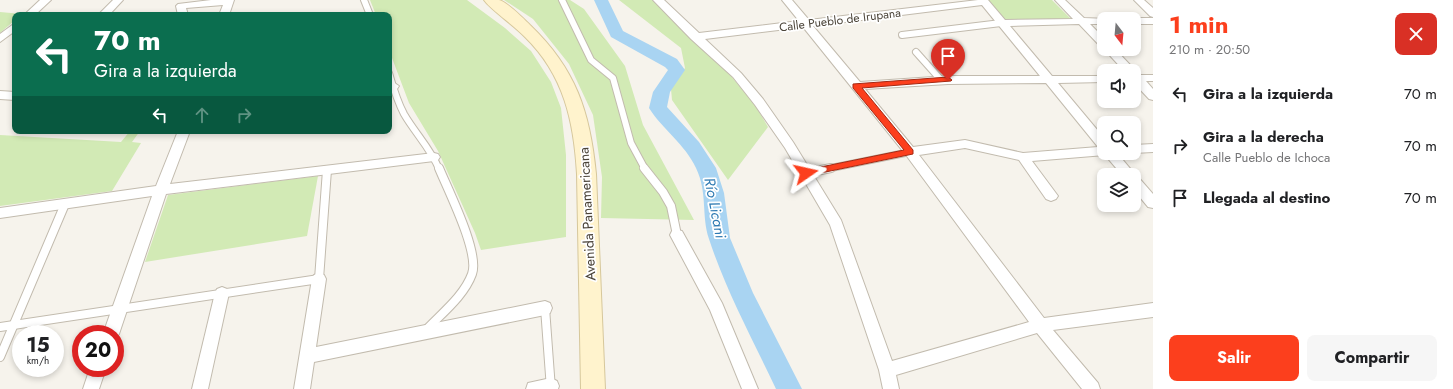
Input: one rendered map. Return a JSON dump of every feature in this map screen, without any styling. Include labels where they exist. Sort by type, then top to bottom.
[{"type":"main road","name":"Avenida Panamericana","points":[[499,3],[544,49],[565,80],[578,116],[586,153],[590,244],[591,385]]},
{"type":"street","points":[[32,12],[46,0]]},
{"type":"street","points":[[106,12],[118,0]]},
{"type":"street","points":[[181,7],[232,0]]},
{"type":"street","points":[[226,12],[232,0]]},
{"type":"street","points":[[658,0],[695,37],[737,75],[768,114],[806,173],[836,224],[887,370],[891,389]]},
{"type":"street","points":[[787,0],[910,152],[1040,325],[1092,389]]},
{"type":"street","points":[[1060,0],[1097,37]]},
{"type":"street","points":[[1139,0],[1153,14]]},
{"type":"street","points":[[984,1],[1048,81],[1097,138]]},
{"type":"street","name":"Calle Pueblo de Irupana","points":[[695,37],[806,25],[984,1]]},
{"type":"street","name":"Calle Pueblo de Irupana","points":[[1001,23],[1097,21]]},
{"type":"street","points":[[1141,21],[1153,21]]},
{"type":"street","points":[[0,39],[12,29]]},
{"type":"street","points":[[1115,56],[1122,64]]},
{"type":"street","points":[[1141,77],[1153,78]]},
{"type":"street","points":[[856,86],[941,80],[1048,81],[1097,79]]},
{"type":"street","points":[[1141,83],[1153,96]]},
{"type":"street","points":[[0,95],[12,96]]},
{"type":"street","points":[[114,325],[161,190],[183,134]]},
{"type":"street","points":[[910,152],[965,144],[1023,157],[1097,152]]},
{"type":"street","points":[[1141,149],[1153,148]]},
{"type":"street","points":[[0,213],[161,190],[434,157]]},
{"type":"street","points":[[1023,157],[1051,196]]},
{"type":"street","points":[[1116,160],[1123,168]]},
{"type":"street","points":[[1141,189],[1153,203]]},
{"type":"street","points":[[677,235],[717,308],[750,389]]},
{"type":"street","points":[[302,389],[319,279]]},
{"type":"street","points":[[200,389],[222,293]]},
{"type":"street","points":[[307,356],[545,308]]},
{"type":"street","points":[[887,370],[1040,325],[1153,310]]},
{"type":"street","points":[[91,389],[95,377]]},
{"type":"street","points":[[534,389],[551,388]]},
{"type":"lane","points":[[364,0],[369,12]]},
{"type":"lane","points":[[562,0],[591,60],[613,78],[631,143],[647,173],[663,192],[671,206],[677,235]]},
{"type":"lane","name":"Calle Pueblo de Irupana","points":[[902,35],[1001,23]]},
{"type":"lane","points":[[916,52],[941,80]]},
{"type":"lane","points":[[392,89],[405,116],[434,157],[473,251],[473,273],[461,293],[425,332]]},
{"type":"lane","points":[[806,173],[910,152]]},
{"type":"lane","points":[[13,325],[319,279],[327,170]]},
{"type":"lane","points":[[13,325],[65,204]]},
{"type":"lane","points":[[545,308],[551,388]]},
{"type":"lane","points":[[0,328],[12,325]]},
{"type":"lane","points":[[0,357],[12,327]]},
{"type":"green space","points":[[370,0],[467,0],[505,28],[531,51],[551,82],[561,108],[566,155],[566,237],[481,250],[475,233],[438,151],[409,103],[392,58],[392,12],[375,12]]},
{"type":"green space","points":[[504,0],[570,0],[584,9],[625,66],[643,125],[694,220],[601,218],[602,177],[593,115],[569,64],[533,19]]},
{"type":"green space","points":[[619,0],[652,0],[731,76],[755,105],[768,127],[728,180],[672,100],[671,89],[685,68],[681,48]]},
{"type":"green space","points":[[988,0],[1052,0],[1071,19],[1004,19]]},
{"type":"green space","points":[[0,12],[12,13],[12,23],[0,33]]},
{"type":"green space","points":[[128,134],[138,134],[132,142],[141,143],[112,191],[0,206],[0,135],[121,142]]},
{"type":"green space","points":[[318,176],[307,236],[145,262],[168,195]]},
{"type":"waterway","name":"Río Licani","points":[[601,0],[617,34],[671,63],[677,70],[662,92],[658,102],[658,108],[676,126],[700,157],[706,168],[714,193],[717,233],[726,257],[789,389]]},
{"type":"route","points":[[806,173],[910,152],[856,86],[948,80]]}]
